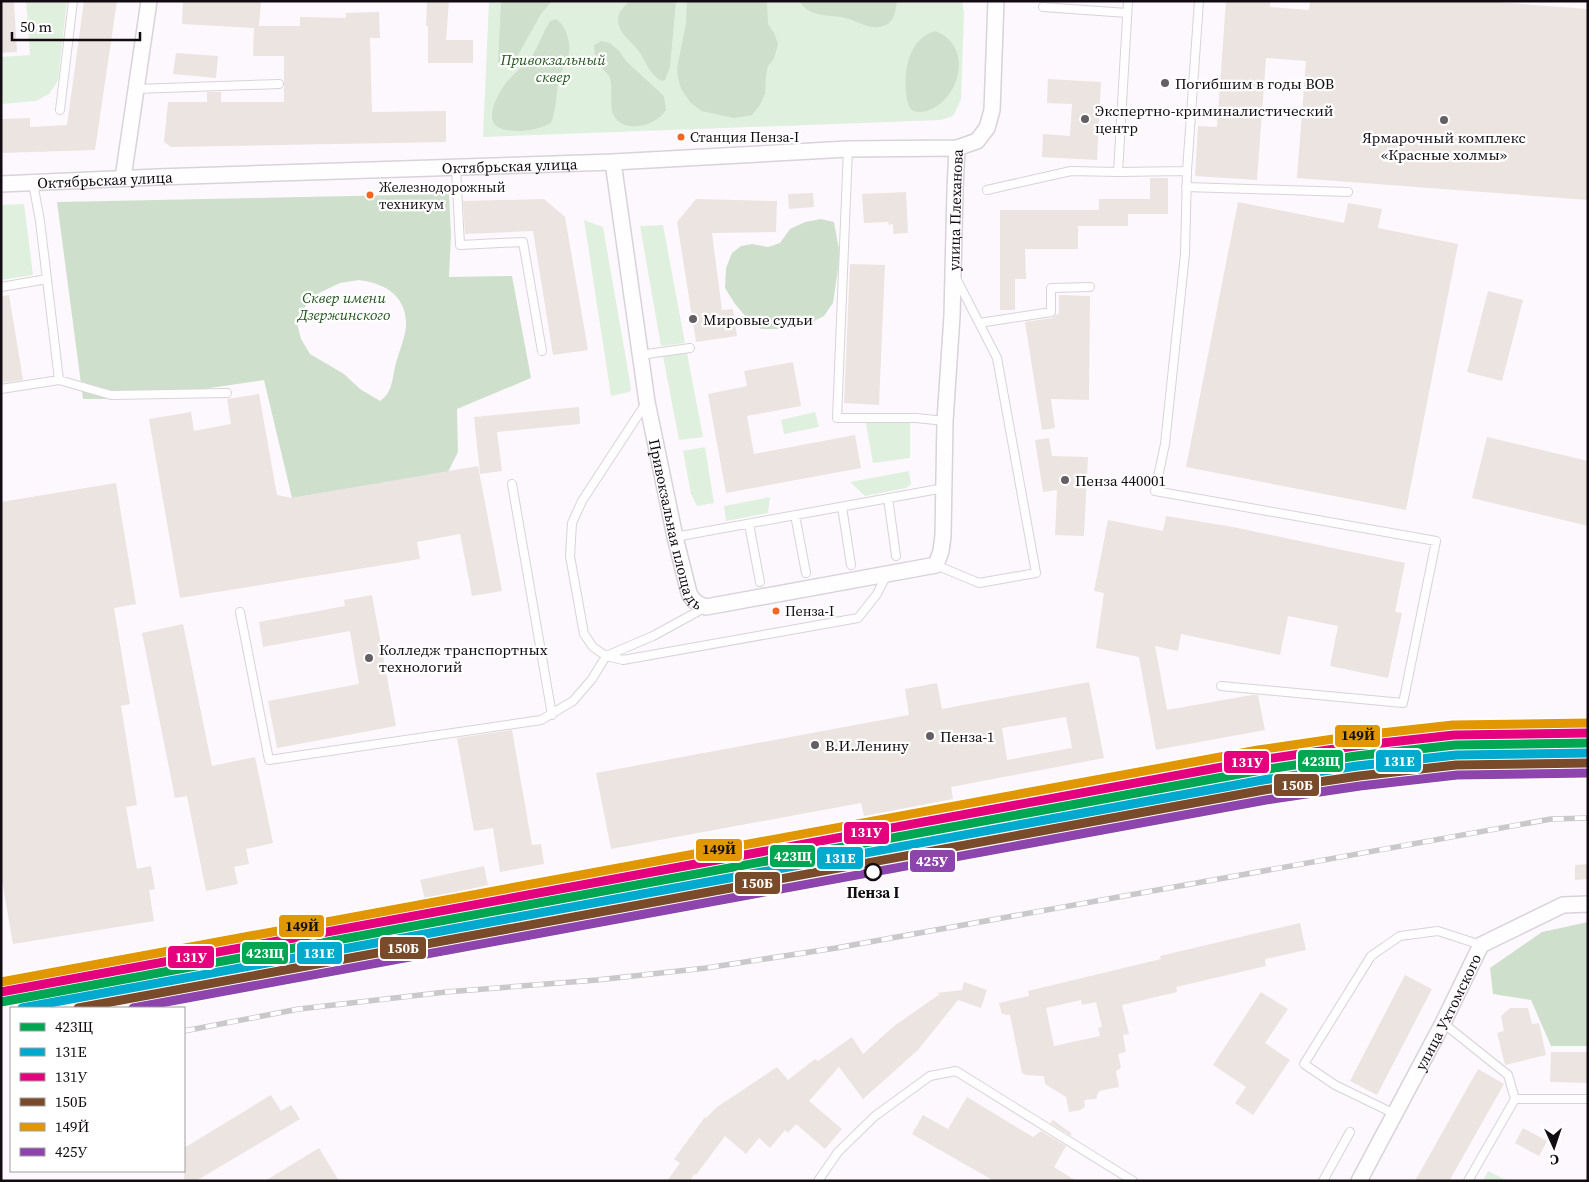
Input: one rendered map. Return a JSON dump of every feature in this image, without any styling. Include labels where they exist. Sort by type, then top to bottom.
[{"type":"street","points":[[123,178],[148,1]]},
{"type":"street","name":"улица Плеханова","points":[[945,421],[952,316],[958,148],[977,141],[987,128],[992,110],[996,1]]},
{"type":"street","name":"Октябрьская улица","points":[[1,184],[123,178],[613,162],[848,149],[958,148]]},
{"type":"street","name":"Привокзальная площадь","points":[[613,162],[647,402],[675,537],[692,600],[698,605],[706,607],[936,565]]},
{"type":"street","points":[[936,565],[941,551],[943,536],[945,421]]},
{"type":"street","name":"улица Ухтомского","points":[[1359,1181],[1482,945],[1562,905],[1588,904]]},
{"type":"lane","points":[[60,110],[73,1]]},
{"type":"lane","points":[[1118,172],[1128,1]]},
{"type":"lane","points":[[1199,1],[1186,170],[1185,254],[1165,444],[1155,491],[1436,541],[1403,703],[1221,686]]},
{"type":"lane","points":[[1043,7],[1127,13]]},
{"type":"lane","points":[[136,89],[279,84]]},
{"type":"lane","points":[[848,149],[836,418],[916,418],[945,421]]},
{"type":"lane","points":[[456,168],[460,245],[523,242],[542,351]]},
{"type":"lane","points":[[987,190],[1071,171],[1186,170]]},
{"type":"lane","points":[[33,183],[40,221],[59,380]]},
{"type":"lane","points":[[1186,187],[1348,192]]},
{"type":"lane","points":[[936,565],[979,583],[1036,573],[997,358],[953,272]]},
{"type":"lane","points":[[1,287],[47,279]]},
{"type":"lane","points":[[979,323],[1051,312],[1051,288],[1090,287]]},
{"type":"lane","points":[[640,355],[690,348]]},
{"type":"lane","points":[[1,389],[59,380],[111,395],[227,392]]},
{"type":"lane","points":[[647,402],[582,501],[572,523],[570,556],[584,634],[593,647],[606,656],[623,660],[858,618],[877,594],[887,574]]},
{"type":"lane","points":[[512,484],[552,715]]},
{"type":"lane","points":[[675,537],[944,488]]},
{"type":"lane","points":[[888,498],[896,556]]},
{"type":"lane","points":[[842,507],[851,565]]},
{"type":"lane","points":[[795,515],[806,573]]},
{"type":"lane","points":[[749,524],[760,582]]},
{"type":"lane","points":[[240,612],[269,760],[541,720],[572,701],[592,679],[606,656],[653,636],[706,607]]},
{"type":"lane","points":[[1395,1114],[1335,1086],[1304,1064],[1371,956],[1400,936],[1438,931],[1482,945]]},
{"type":"lane","points":[[1443,1023],[1508,1075],[1515,1099],[1468,1181]]},
{"type":"lane","points":[[818,1181],[838,1152],[875,1116],[930,1076],[956,1071],[1134,1181]]},
{"type":"lane","points":[[1515,1099],[1588,1099]]},
{"type":"lane","points":[[1323,1181],[1350,1132]]},
{"type":"green space","points":[[26,1],[67,1],[58,80],[49,94],[36,101],[1,104],[1,57],[30,55]]},
{"type":"green space","name":"Привокзальный сквер","points":[[489,1],[962,1],[964,12],[961,100],[953,116],[941,120],[483,137]]},
{"type":"green space","points":[[501,1],[552,1],[541,14],[517,57],[506,65],[498,62]]},
{"type":"green space","points":[[629,1],[676,1],[670,67],[665,80],[662,81],[654,75],[638,50],[619,26],[618,21],[621,10]]},
{"type":"green space","points":[[687,1],[767,1],[768,24],[778,44],[774,59],[768,66],[765,94],[760,105],[752,115],[734,118],[701,111],[690,102],[681,89],[677,68],[686,23]]},
{"type":"green space","points":[[799,1],[897,1],[895,13],[891,21],[883,26],[872,27],[845,18],[814,13]]},
{"type":"green space","points":[[556,19],[566,31],[569,53],[559,80],[551,123],[523,131],[499,128],[494,124],[492,112],[503,87],[532,56],[550,21]]},
{"type":"green space","points":[[935,31],[947,38],[955,48],[959,60],[955,85],[939,105],[927,111],[915,112],[910,108],[907,99],[907,64],[914,47],[919,41]]},
{"type":"green space","points":[[601,41],[610,43],[626,61],[664,96],[666,110],[656,120],[641,126],[633,126],[619,122],[614,116],[610,78],[598,64],[595,54],[594,45]]},
{"type":"green space","name":"Сквер имени Дзержинского","points":[[449,194],[451,235],[449,277],[512,276],[531,378],[457,409],[458,452],[448,472],[292,498],[264,380],[135,399],[83,399],[57,202]],"holes":[[[359,280],[385,287],[392,292],[402,304],[406,322],[404,337],[391,384],[387,393],[380,401],[360,389],[344,374],[310,354],[301,339],[297,323],[306,305],[319,293],[340,283]]]},
{"type":"green space","points":[[24,204],[33,275],[1,280],[1,205]]},
{"type":"green space","points":[[821,219],[834,222],[840,255],[833,303],[824,316],[810,323],[787,329],[761,329],[747,318],[725,288],[726,268],[732,253],[741,246],[752,244],[768,247],[780,243],[790,229],[805,222]]},
{"type":"green space","points":[[584,220],[603,227],[629,376],[631,390],[611,396]]},
{"type":"green space","points":[[663,225],[685,343],[661,346],[640,226]]},
{"type":"green space","points":[[687,353],[703,437],[679,440],[663,356]]},
{"type":"green space","points":[[815,412],[819,427],[784,434],[781,420]]},
{"type":"green space","points":[[910,422],[910,458],[873,463],[866,423]]},
{"type":"green space","points":[[705,447],[714,503],[697,506],[691,494],[683,451]]},
{"type":"green space","points":[[909,471],[911,484],[906,488],[865,496],[850,482]]},
{"type":"green space","points":[[770,497],[768,513],[726,521],[724,506]]},
{"type":"green space","points":[[1588,922],[1588,1046],[1551,1046],[1531,1000],[1493,994],[1490,968],[1542,932]]},
{"type":"green space","points":[[1488,1171],[1508,1181],[1483,1181]]},
{"type":"building","points":[[1,1],[14,1],[17,52],[1,53]]},
{"type":"building","points":[[84,1],[117,1],[95,150],[1,153],[1,119],[30,118],[30,127],[67,125]]},
{"type":"building","points":[[183,1],[261,1],[259,26],[300,26],[300,17],[346,18],[346,13],[379,12],[380,38],[370,38],[372,112],[446,111],[446,142],[171,147],[164,142],[168,102],[207,102],[207,92],[221,92],[221,102],[284,102],[284,56],[253,56],[254,28],[182,24]]},
{"type":"building","points":[[427,1],[449,1],[446,40],[473,40],[473,63],[428,63]]},
{"type":"building","name":"Ярмарочный комплекс «Красные холмы»","points":[[1226,1],[1270,1],[1270,7],[1309,10],[1310,1],[1481,1],[1588,9],[1588,200],[1297,178],[1306,61],[1266,58],[1257,180],[1195,176],[1198,126],[1217,127]]},
{"type":"building","points":[[176,53],[218,56],[216,78],[173,74]]},
{"type":"building","name":"Экспертно-криминалистический центр","points":[[1048,79],[1101,82],[1097,160],[1042,157],[1043,134],[1070,136],[1072,104],[1047,103]]},
{"type":"building","points":[[1150,178],[1168,178],[1168,214],[1128,214],[1128,226],[1078,226],[1078,249],[1025,249],[1026,279],[1015,279],[1015,310],[1000,310],[1000,210],[1099,210],[1099,199],[1150,199]]},
{"type":"building","points":[[906,192],[908,233],[893,234],[893,224],[889,225],[888,222],[864,223],[862,194]]},
{"type":"building","points":[[813,193],[814,207],[789,209],[788,194]]},
{"type":"building","points":[[544,199],[565,217],[588,350],[553,355],[533,231],[465,234],[463,201]]},
{"type":"building","points":[[696,199],[777,201],[776,232],[712,233],[722,310],[733,309],[737,336],[696,342],[677,222]]},
{"type":"building","points":[[1238,202],[1344,223],[1348,203],[1382,209],[1378,228],[1458,244],[1406,510],[1186,467]]},
{"type":"building","points":[[850,264],[885,265],[879,405],[844,403]]},
{"type":"building","points":[[1488,291],[1523,300],[1502,381],[1467,372]]},
{"type":"building","points":[[9,295],[23,380],[1,383],[1,296]]},
{"type":"building","points":[[1059,295],[1090,296],[1089,400],[1051,399],[1055,428],[1042,430],[1025,322],[1052,318],[1059,313]]},
{"type":"building","points":[[793,362],[801,406],[747,416],[754,454],[855,435],[861,468],[726,493],[708,394],[747,386],[744,371]]},
{"type":"building","points":[[259,394],[277,495],[292,498],[478,466],[502,591],[472,596],[460,534],[417,542],[420,559],[180,598],[149,419],[191,412],[194,431],[231,424],[227,399]]},
{"type":"building","points":[[579,407],[580,424],[497,432],[502,471],[480,474],[474,417]]},
{"type":"building","points":[[1487,437],[1588,461],[1588,526],[1472,498]]},
{"type":"building","points":[[1049,438],[1052,456],[1088,457],[1084,536],[1055,535],[1057,490],[1043,492],[1035,440]]},
{"type":"building","points":[[116,483],[136,604],[114,608],[130,704],[121,706],[137,805],[126,807],[137,869],[151,866],[155,889],[149,890],[154,921],[13,944],[1,875],[1,502]]},
{"type":"building","points":[[1166,516],[1233,527],[1405,563],[1395,612],[1402,613],[1388,678],[1330,666],[1338,626],[1288,616],[1280,655],[1181,634],[1178,651],[1155,646],[1167,710],[1258,695],[1265,730],[1156,750],[1139,657],[1096,648],[1104,593],[1094,591],[1108,520],[1163,531]]},
{"type":"building","points":[[372,595],[396,726],[277,748],[268,701],[359,684],[350,631],[263,647],[259,622],[345,606],[344,600]]},
{"type":"building","points":[[183,624],[212,766],[255,757],[273,843],[246,849],[249,864],[234,867],[238,884],[206,891],[187,796],[175,798],[142,633]]},
{"type":"building","points":[[1089,682],[1104,758],[951,787],[953,799],[864,816],[861,803],[611,849],[596,773],[909,715],[905,689],[937,683],[942,709]],"holes":[[[1066,717],[1072,748],[1007,760],[1002,728]]]},
{"type":"building","points":[[512,730],[532,845],[541,844],[544,864],[500,872],[493,828],[474,831],[457,738]]},
{"type":"building","points":[[1588,864],[1588,879],[1575,880],[1575,865]]},
{"type":"building","points":[[484,866],[488,885],[425,899],[420,880]]},
{"type":"building","points":[[1300,923],[1306,950],[1265,959],[1266,966],[1176,987],[1177,992],[1122,1005],[1129,1034],[1123,1035],[1126,1052],[1118,1054],[1121,1068],[1116,1071],[1119,1087],[1099,1091],[1096,1099],[1084,1100],[1085,1107],[1080,1110],[1069,1112],[1066,1097],[1045,1084],[1044,1076],[1022,1073],[1010,1015],[1002,1014],[999,1003],[1029,996],[1028,991],[1161,959],[1160,956]],"holes":[[[1081,1000],[1082,1005],[1096,1002],[1102,1027],[1098,1028],[1100,1036],[1054,1046],[1046,1008]]]},
{"type":"building","points":[[1405,975],[1432,989],[1377,1095],[1350,1081]]},
{"type":"building","points":[[964,982],[987,990],[981,1008],[958,1000],[918,1050],[863,1099],[839,1067],[809,1101],[842,1129],[825,1149],[796,1124],[788,1133],[785,1130],[770,1148],[759,1138],[746,1154],[725,1136],[690,1181],[667,1181],[680,1163],[674,1159],[705,1117],[717,1107],[777,1067],[788,1080],[815,1059],[818,1061],[852,1037],[863,1054],[894,1026],[940,994],[936,993],[962,990]]},
{"type":"building","points":[[1261,992],[1288,1009],[1265,1043],[1290,1060],[1253,1115],[1235,1103],[1246,1087],[1213,1065]]},
{"type":"building","points":[[1510,1008],[1528,1008],[1532,1024],[1539,1023],[1546,1055],[1505,1065],[1497,1033],[1504,1031],[1501,1016]]},
{"type":"building","points":[[1551,1052],[1588,1052],[1588,1083],[1550,1082]]},
{"type":"building","points":[[1478,1069],[1504,1084],[1449,1181],[1415,1181]]},
{"type":"building","points":[[271,1095],[281,1111],[291,1105],[300,1119],[196,1181],[184,1181],[185,1147]]},
{"type":"building","points":[[967,1097],[1033,1137],[1041,1131],[1066,1146],[1054,1167],[1076,1181],[994,1181],[912,1134],[923,1115],[948,1129]]},
{"type":"building","points":[[1053,1120],[1071,1133],[1071,1136],[1050,1123]]},
{"type":"building","points":[[1523,1128],[1547,1141],[1539,1156],[1515,1143]]},
{"type":"building","points":[[319,1148],[339,1181],[265,1181]]},
{"type":"railway","points":[[185,1031],[299,1009],[446,992],[597,980],[706,968],[836,948],[1551,819],[1588,818]]},
{"type":"transit line","name":"149Й","points":[[1,982],[1258,750],[1354,736],[1453,725],[1588,723]]},
{"type":"transit line","name":"131У","points":[[1,992],[1260,760],[1355,746],[1454,735],[1588,733]]},
{"type":"transit line","name":"423Щ","points":[[1,1002],[1261,770],[1356,756],[1455,745],[1588,743]]},
{"type":"transit line","name":"131Е","points":[[27,1007],[1263,780],[1357,766],[1456,755],[1588,753]]},
{"type":"transit line","name":"150Б","points":[[83,1007],[1264,790],[1359,776],[1456,765],[1588,763]]},
{"type":"transit line","name":"425У","points":[[138,1007],[1266,800],[1360,786],[1457,775],[1588,773]]},
{"type":"place","name":"Погибшим в годы ВОВ","points":[[1165,83]]},
{"type":"place","name":"Экспертно-криминалистический центр","points":[[1085,119]]},
{"type":"place","name":"Ярмарочный комплекс «Красные холмы»","points":[[1444,120]]},
{"type":"place","name":"Станция Пенза-I","points":[[681,137]]},
{"type":"place","name":"Железнодорожный техникум","points":[[370,195]]},
{"type":"place","name":"Мировые судьи","points":[[693,319]]},
{"type":"place","name":"Пенза 440001","points":[[1065,480]]},
{"type":"place","name":"Пенза-I","points":[[776,611]]},
{"type":"place","name":"Колледж транспортных технологий","points":[[369,658]]},
{"type":"place","name":"Пенза-1","points":[[930,736]]},
{"type":"place","name":"В.И.Ленину","points":[[815,745]]},
{"type":"place","name":"Пенза I","points":[[873,872]]}]
